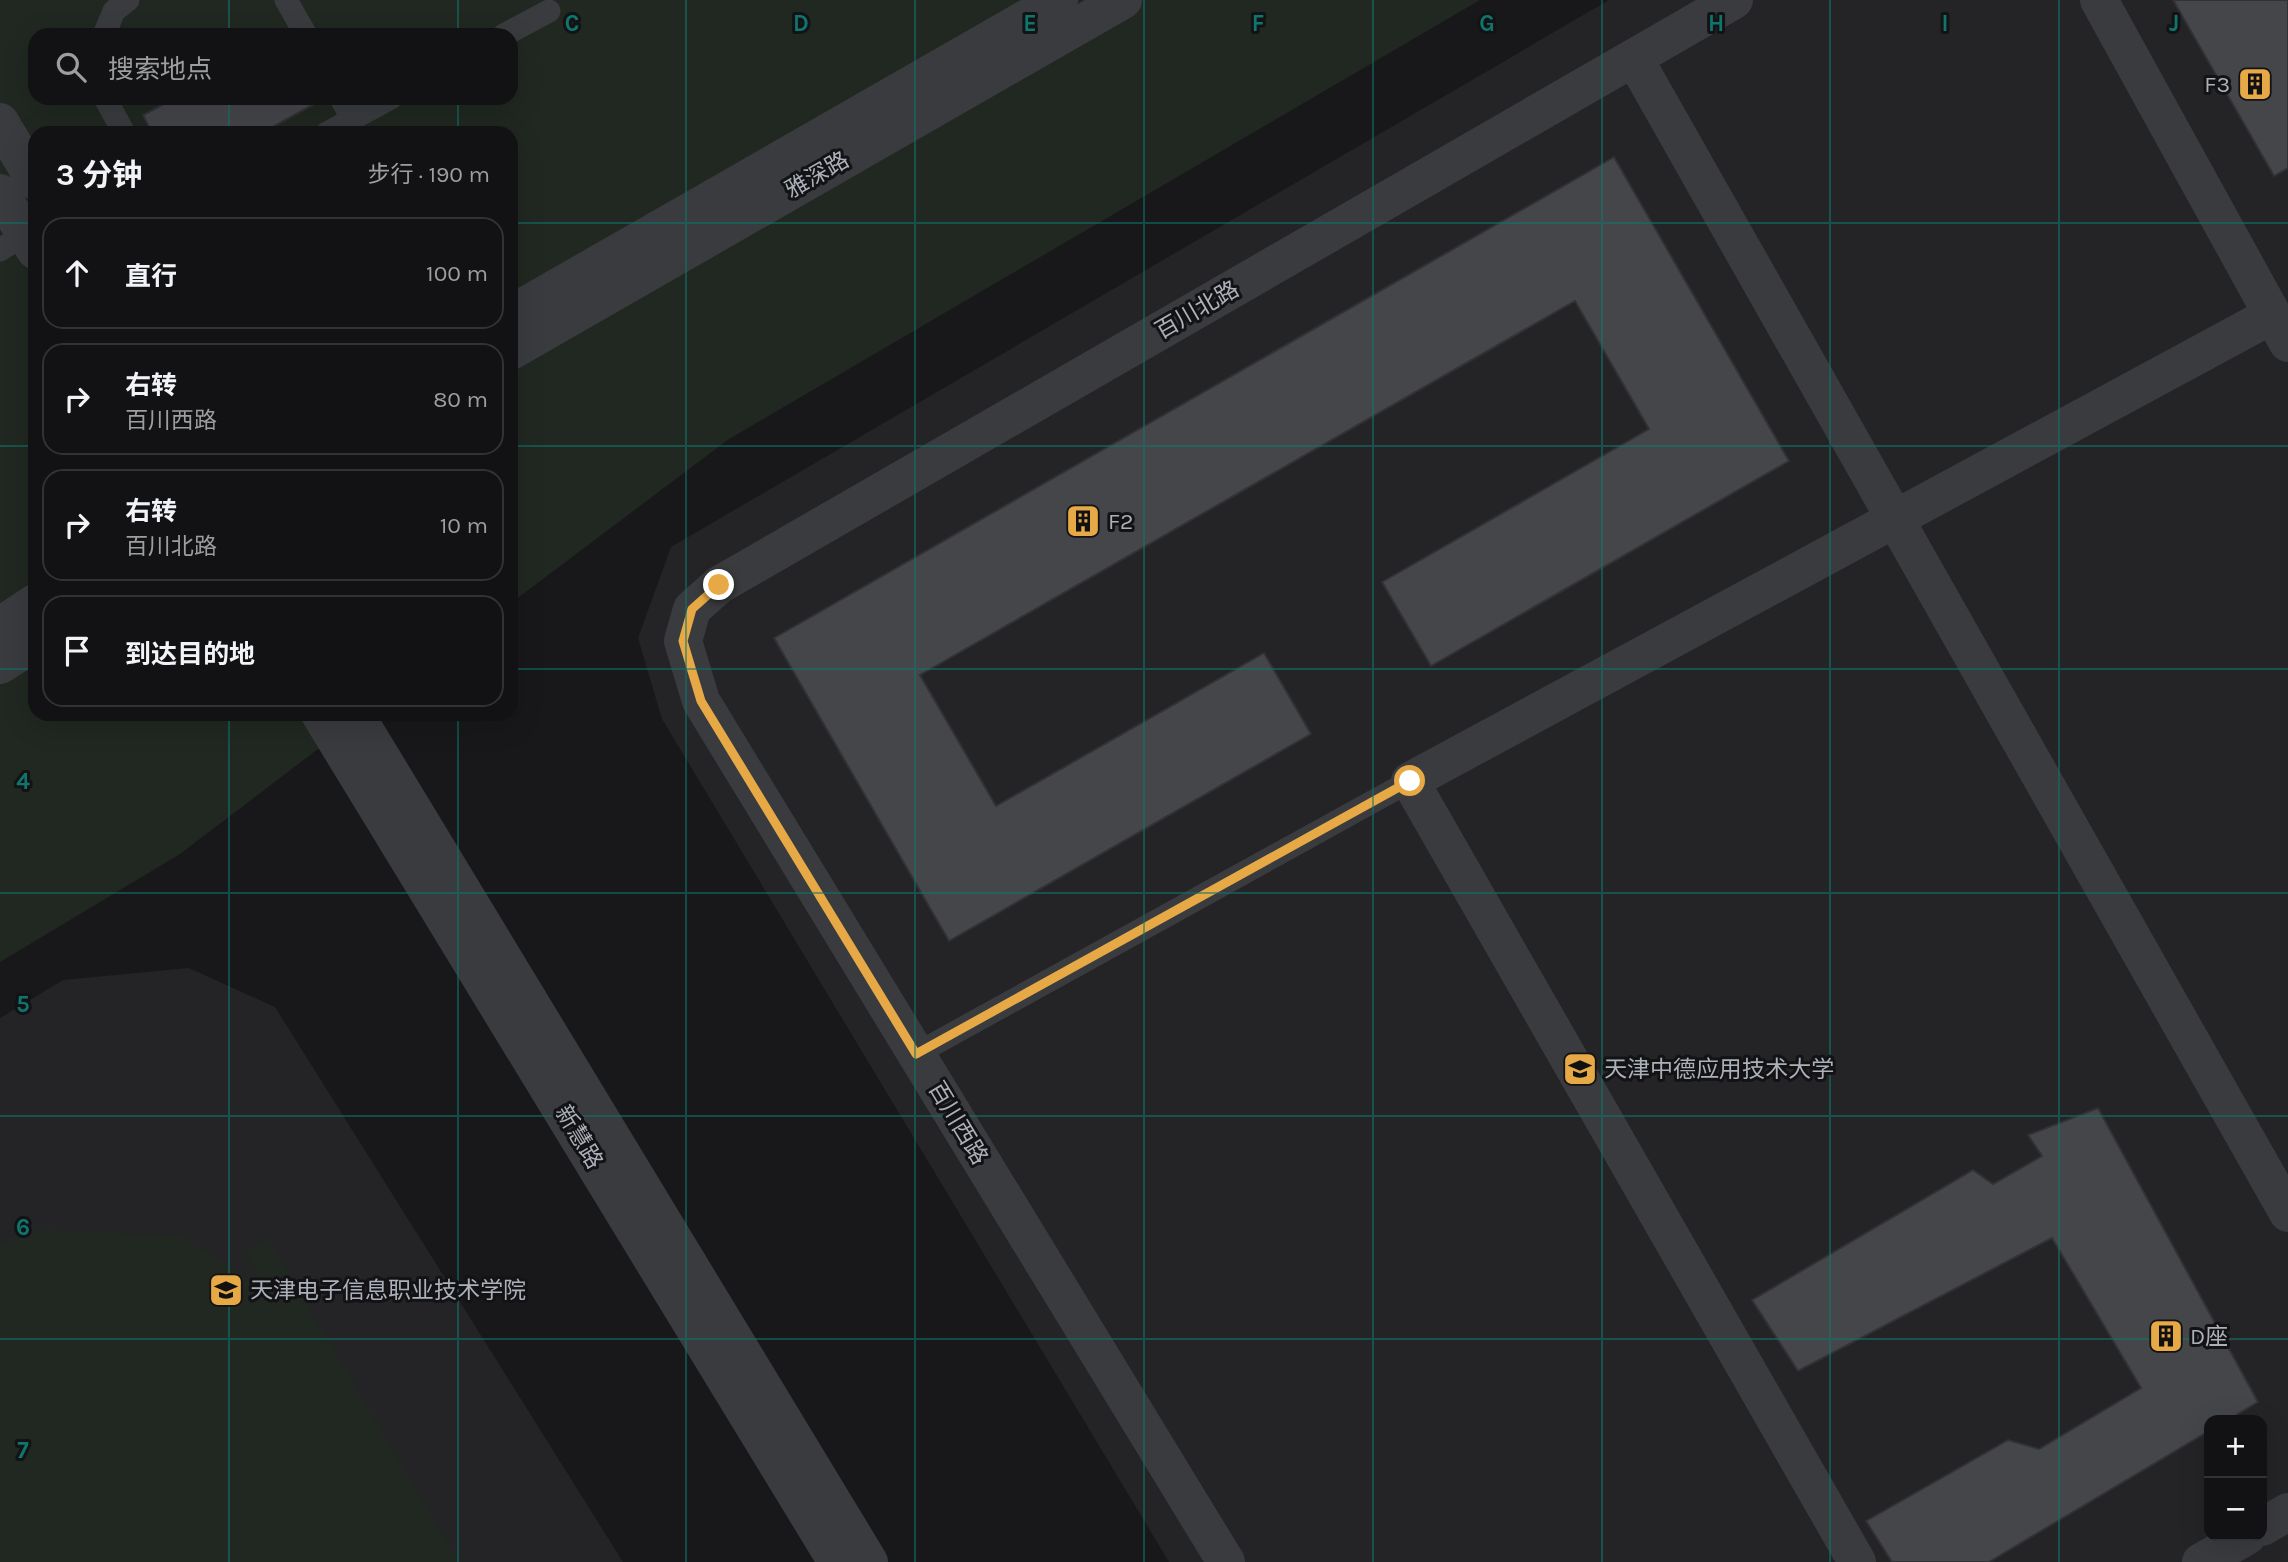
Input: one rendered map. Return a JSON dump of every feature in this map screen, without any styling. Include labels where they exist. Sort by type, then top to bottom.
[{"type":"street","name":"雅深路","points":[[518,310],[1059,0]]},
{"type":"street","name":"雅深路","points":[[518,347],[1123,0]]},
{"type":"street","name":"百川北路","points":[[683,641],[692,609],[719,585],[1734,0]]},
{"type":"street","points":[[1857,1562],[1410,781],[2280,329],[2099,0]]},
{"type":"street","points":[[1634,58],[2288,1213]]},
{"type":"street","points":[[0,122],[28,169]]},
{"type":"street","points":[[0,193],[20,245]]},
{"type":"street","points":[[0,626],[28,608]]},
{"type":"street","name":"百川西路","points":[[683,641],[701,701],[1226,1562]]},
{"type":"street","points":[[0,665],[28,647]]},
{"type":"street","name":"新慧路","points":[[324,721],[837,1562]]},
{"type":"street","name":"新慧路","points":[[359,721],[869,1562]]},
{"type":"street","points":[[2267,1524],[2288,1512]]},
{"type":"street","points":[[2201,1562],[2238,1541]]},
{"type":"lane","points":[[107,28],[114,10],[128,0]]},
{"type":"lane","points":[[286,0],[302,28]]},
{"type":"lane","points":[[517,28],[549,10]]},
{"type":"lane","points":[[109,105],[120,126]]},
{"type":"lane","points":[[345,105],[352,119]]},
{"type":"lane","points":[[340,126],[378,105]]},
{"type":"lane","points":[[916,1054],[1410,781]]},
{"type":"shaded area","points":[[0,0],[1480,0],[729,439],[518,598],[518,126],[28,126],[28,721],[355,721],[180,854],[0,962]]},
{"type":"shaded area","name":"天津中德应用技术大学","points":[[1609,0],[2288,0],[2288,1562],[1169,1562],[662,719],[638,638],[671,547]]},
{"type":"shaded area","name":"天津电子信息职业技术学院","points":[[189,968],[275,1007],[623,1562],[0,1562],[0,1018],[63,980]]},
{"type":"shaded area","points":[[32,1229],[182,1236],[264,1289],[245,1250],[268,1238],[459,1562],[0,1562],[0,1245]]},
{"type":"building","name":"F3","points":[[2173,0],[2288,0],[2288,168],[2274,176]]},
{"type":"building","points":[[162,105],[313,105],[275,126],[148,126],[143,115]]},
{"type":"building","name":"F2","points":[[1614,157],[1789,461],[1431,666],[1382,582],[1649,429],[1575,301],[920,675],[996,806],[1264,653],[1311,734],[949,941],[774,638]]},
{"type":"building","name":"D座","points":[[2098,1108],[2258,1402],[2236,1415],[2204,1415],[2204,1434],[1989,1562],[1892,1562],[1866,1521],[2008,1440],[2039,1449],[2141,1388],[2052,1238],[1798,1371],[1752,1300],[1973,1170],[1993,1184],[2042,1156],[2028,1135]]},
{"type":"place","name":"F3","points":[[2255,84]]},
{"type":"place","name":"F2","points":[[1083,521]]},
{"type":"place","name":"天津中德应用技术大学","points":[[1580,1069]]},
{"type":"place","name":"天津电子信息职业技术学院","points":[[226,1290]]},
{"type":"place","name":"D座","points":[[2166,1336]]},
{"type":"route","points":[[719,585],[692,609],[683,641],[701,701],[916,1054],[1410,781]]}]
